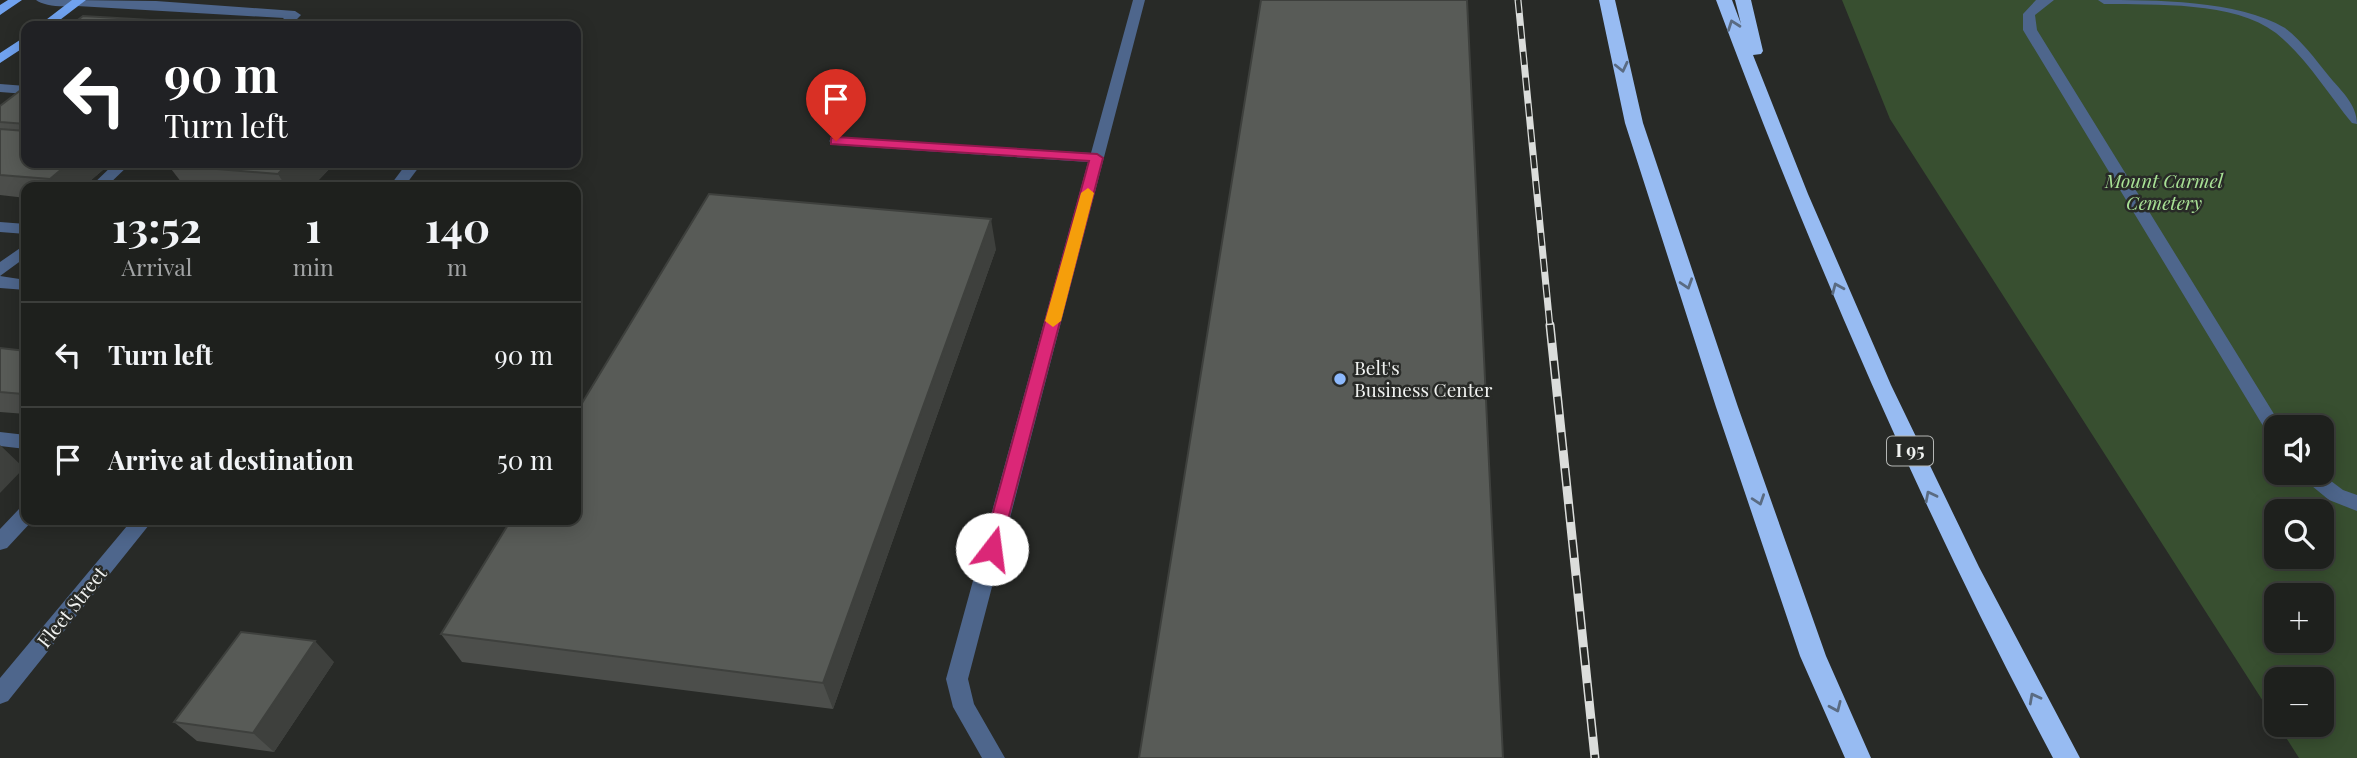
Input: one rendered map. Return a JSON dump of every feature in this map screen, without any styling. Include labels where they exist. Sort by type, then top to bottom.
[{"type":"highway","points":[[1607,0],[1634,123],[1727,407],[1813,656],[1858,758]]},
{"type":"highway","name":"I 95","points":[[1724,0],[1774,135],[1839,293],[1922,479],[2067,758]]},
{"type":"highway","points":[[1743,0],[1774,135]]},
{"type":"main road","points":[[0,11],[16,0]]},
{"type":"main road","points":[[51,21],[78,1]]},
{"type":"main road","points":[[0,59],[21,44]]},
{"type":"street","points":[[42,0],[295,15],[288,21]]},
{"type":"street","points":[[994,758],[964,707],[957,679],[1139,0]]},
{"type":"street","points":[[2049,0],[2040,3],[2029,14],[2030,30],[2265,415]]},
{"type":"street","points":[[2104,0],[2225,6],[2256,15],[2280,30],[2357,120]]},
{"type":"street","points":[[0,88],[21,94]]},
{"type":"street","points":[[836,141],[1097,158]]},
{"type":"street","points":[[103,182],[118,168]]},
{"type":"street","points":[[400,182],[411,168]]},
{"type":"street","points":[[0,227],[21,229]]},
{"type":"street","points":[[0,271],[21,253]]},
{"type":"street","points":[[0,282],[21,284]]},
{"type":"street","points":[[0,439],[21,441]]},
{"type":"street","points":[[2322,485],[2336,495],[2357,503]]},
{"type":"street","points":[[0,542],[21,519]]},
{"type":"street","name":"Fleet Street","points":[[0,695],[139,525]]},
{"type":"green space","name":"Mount Carmel Cemetery","points":[[1842,0],[2357,0],[2357,758],[2299,758],[2286,737],[2334,737],[2334,667],[2264,667],[2264,703],[1890,119]]},
{"type":"building","name":"Belt's Business Center","points":[[1261,0],[1467,0],[1503,758],[1139,758]]},
{"type":"building","points":[[83,16],[153,20],[152,21],[76,21]]},
{"type":"building","points":[[21,90],[21,124],[0,122],[0,106]]},
{"type":"building","points":[[0,129],[21,131],[21,168],[63,168],[50,179],[0,175]]},
{"type":"building","points":[[205,168],[283,168],[278,174]]},
{"type":"building","points":[[709,194],[991,219],[823,683],[441,634],[508,525],[581,525],[581,405]]},
{"type":"building","points":[[0,348],[21,350],[21,394],[0,392]]},
{"type":"building","points":[[241,632],[315,641],[253,733],[174,722]]},
{"type":"railway","points":[[1518,0],[1550,327]]},
{"type":"railway","points":[[1550,325],[1595,758]]},
{"type":"slow traffic","points":[[1053,321],[1088,193]]},
{"type":"place","name":"Belt's Business Center","points":[[1340,379]]},
{"type":"route","points":[[836,141],[1097,158],[992,549]]}]
